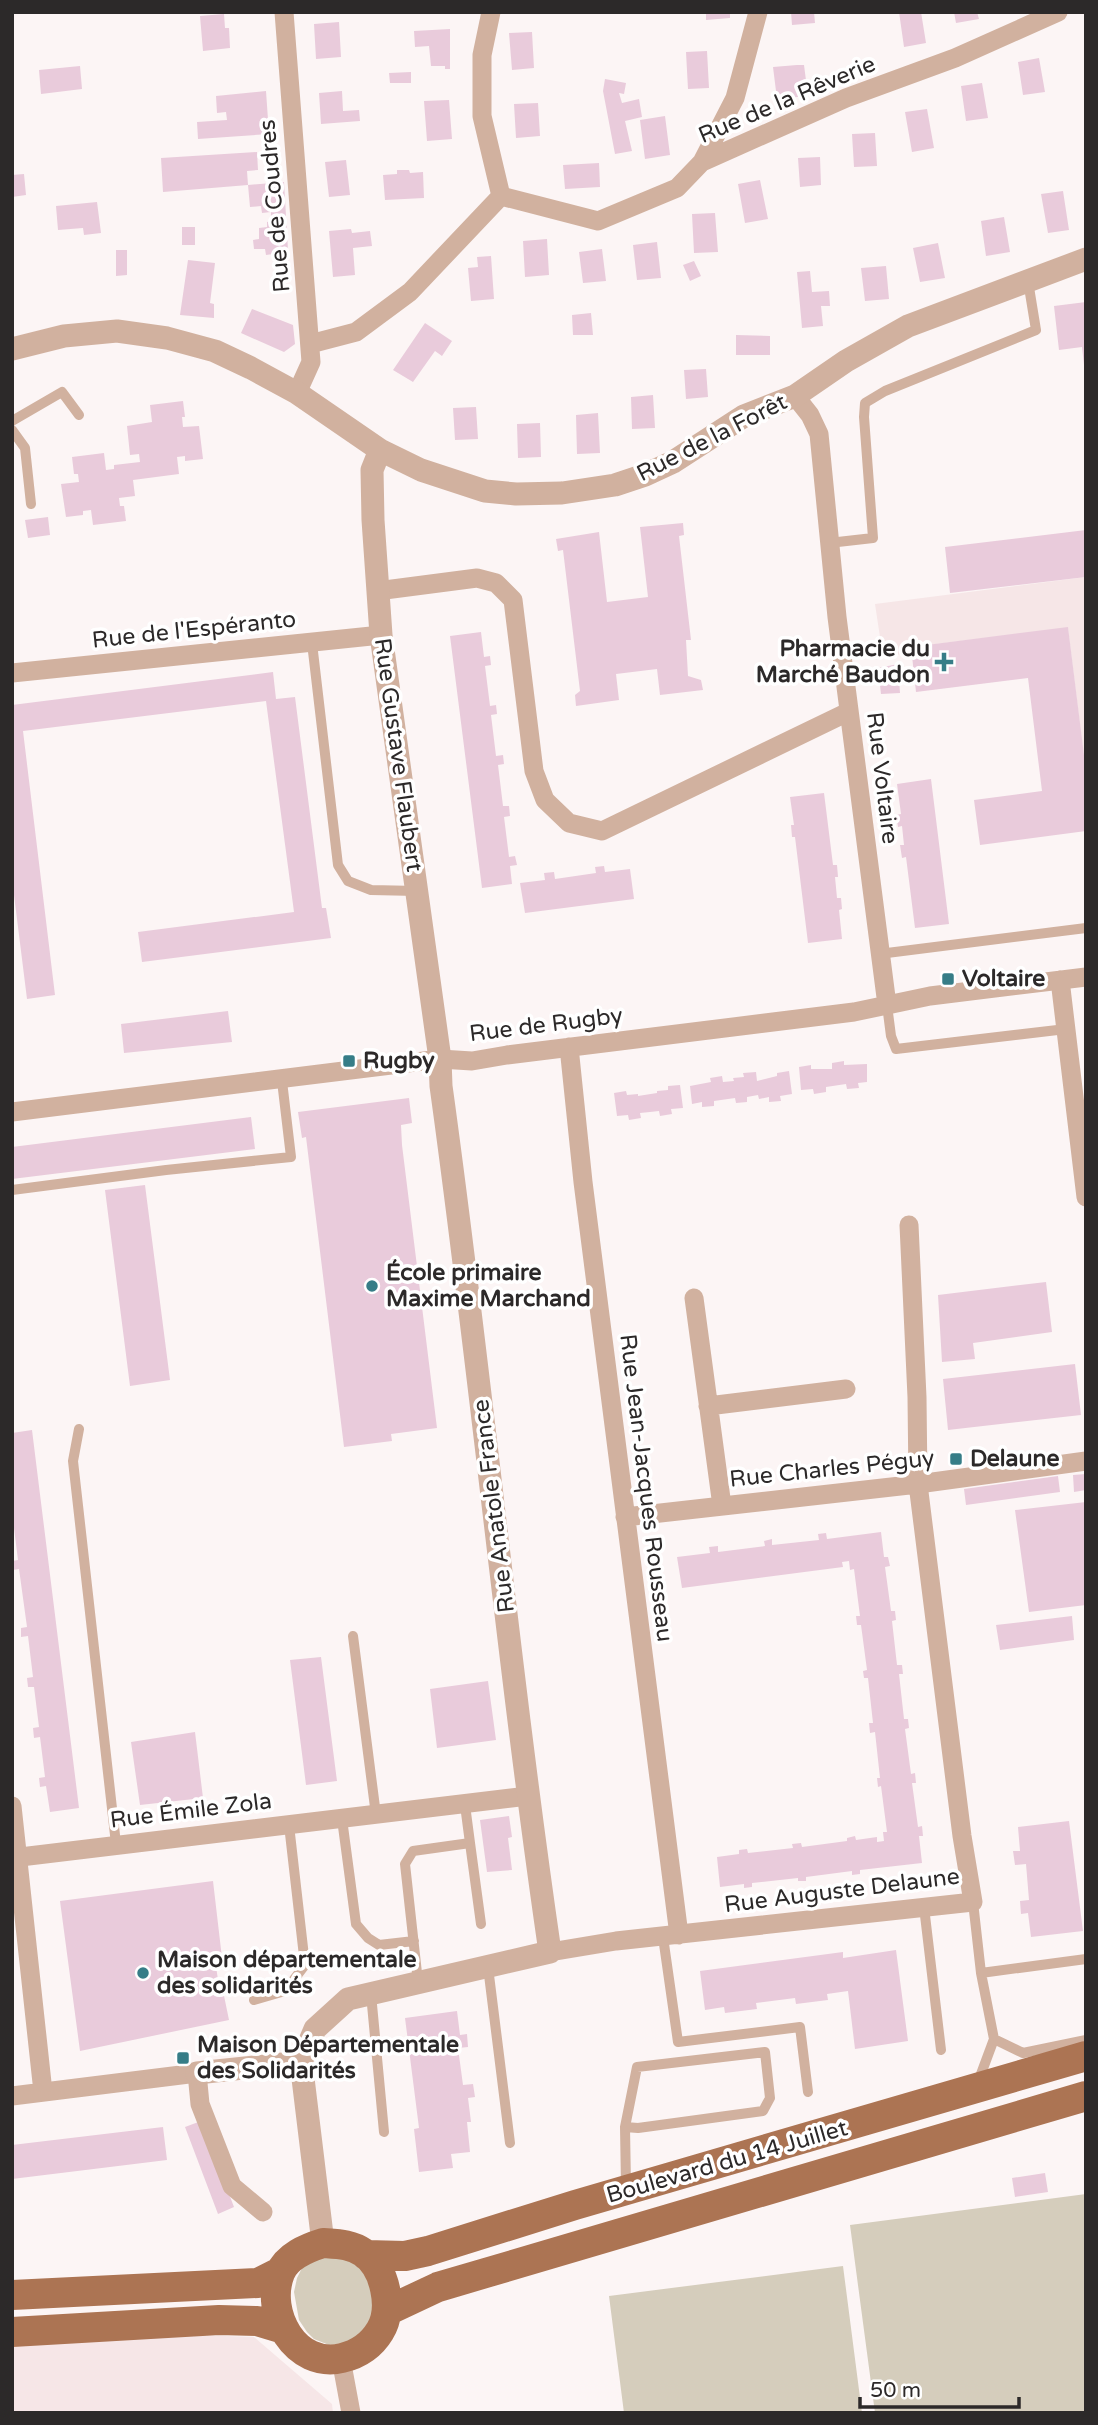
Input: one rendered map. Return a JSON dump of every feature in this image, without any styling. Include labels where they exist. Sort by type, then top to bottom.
[{"type":"main road","name":"Boulevard du 14 Juillet","points":[[323,2243],[348,2245],[366,2255],[405,2256],[428,2251],[575,2205],[1086,2056]]},
{"type":"main road","name":"Boulevard du 14 Juillet","points":[[387,2311],[438,2287],[1086,2096]]},
{"type":"main road","points":[[12,2295],[258,2283],[281,2272],[292,2258],[307,2248],[323,2243]]},
{"type":"main road","points":[[281,2272],[277,2294],[284,2329],[295,2346],[313,2358],[341,2359],[354,2356],[370,2345],[382,2329],[387,2311],[386,2293],[378,2271],[366,2255]]},
{"type":"main road","points":[[12,2332],[219,2320],[257,2321],[284,2329]]},
{"type":"street","name":"Rue de Coudres","points":[[284,12],[311,362],[297,393]]},
{"type":"street","points":[[310,344],[356,332],[410,292],[501,196],[482,116],[482,55],[491,12]]},
{"type":"street","points":[[702,162],[735,98],[758,12]]},
{"type":"street","name":"Rue de la Rêverie","points":[[501,196],[598,221],[677,188],[702,162],[846,97],[955,58],[1058,12]]},
{"type":"street","name":"Rue de la Forêt","points":[[12,349],[64,335],[117,331],[167,338],[215,351],[251,368],[297,393],[380,450],[421,470],[485,491],[516,495],[562,493],[615,485],[645,475],[673,462],[744,416],[795,396],[846,360],[908,326],[1086,259]]},
{"type":"street","name":"Rue Voltaire","points":[[795,396],[810,415],[819,434],[828,543],[848,712],[887,1005]]},
{"type":"street","name":"Rue Gustave Flaubert","points":[[380,450],[372,470],[381,635],[440,1059]]},
{"type":"street","points":[[377,591],[477,578],[496,583],[513,600],[534,771],[545,800],[569,823],[602,831],[848,712]]},
{"type":"street","name":"Rue de l'Espéranto","points":[[12,673],[381,635]]},
{"type":"street","name":"Rue de Rugby","points":[[12,1112],[282,1081],[440,1059],[472,1062],[569,1047],[854,1012],[930,996],[1086,977]]},
{"type":"street","points":[[1060,980],[1086,1197]]},
{"type":"street","name":"Rue Jean-Jacques Rousseau","points":[[569,1047],[671,1936]]},
{"type":"street","name":"Rue Anatole France","points":[[440,1059],[441,1086],[501,1558],[528,1796],[550,1952]]},
{"type":"street","name":"Rue Auguste Delaune","points":[[550,1952],[616,1941],[973,1902],[962,1836],[918,1484],[909,1225]]},
{"type":"street","points":[[694,1298],[722,1506]]},
{"type":"street","points":[[708,1406],[846,1389]]},
{"type":"street","name":"Rue Charles Péguy","points":[[625,1517],[918,1484],[1086,1461]]},
{"type":"street","name":"Rue Émile Zola","points":[[16,1858],[528,1796]]},
{"type":"street","points":[[12,1806],[43,2092]]},
{"type":"street","points":[[323,2243],[300,2062],[315,2029],[348,1999],[550,1952]]},
{"type":"street","points":[[12,2096],[300,2062]]},
{"type":"street","points":[[197,2073],[200,2104],[232,2186],[263,2213]]},
{"type":"street","points":[[341,2359],[351,2413]]},
{"type":"lane","points":[[828,543],[873,538],[865,403],[885,391],[1036,330],[1027,280]]},
{"type":"lane","points":[[12,421],[62,392],[79,415]]},
{"type":"lane","points":[[12,430],[25,448],[31,504]]},
{"type":"lane","points":[[312,643],[338,864],[348,881],[372,890],[417,891]]},
{"type":"lane","points":[[879,954],[1086,928]]},
{"type":"lane","points":[[887,1005],[891,1036],[896,1049],[1066,1029]]},
{"type":"lane","points":[[12,1191],[166,1170],[291,1157],[282,1081]]},
{"type":"lane","points":[[79,1429],[73,1461],[116,1844]]},
{"type":"lane","points":[[353,1636],[376,1815]]},
{"type":"lane","points":[[465,1805],[481,1924]]},
{"type":"lane","points":[[342,1819],[356,1924],[368,1938],[379,1945],[414,1941]]},
{"type":"lane","points":[[254,2000],[285,1991],[305,1965],[289,1825]]},
{"type":"lane","points":[[418,1983],[405,1864],[413,1851],[470,1843]]},
{"type":"lane","points":[[973,1902],[981,1973],[994,2039],[975,2089]]},
{"type":"lane","points":[[924,1907],[941,2050]]},
{"type":"lane","points":[[671,1936],[678,2042],[800,2027],[808,2092]]},
{"type":"lane","points":[[981,1973],[1086,1959]]},
{"type":"lane","points":[[488,1966],[510,2143]]},
{"type":"lane","points":[[371,1994],[384,2132]]},
{"type":"lane","points":[[994,2039],[1023,2053],[1086,2040]]},
{"type":"lane","points":[[625,2127],[638,2128],[763,2111],[770,2098],[765,2052],[637,2067],[625,2127],[626,2191]]},
{"type":"shaded area","points":[[1086,577],[1084,757],[1068,628],[911,647],[903,654],[883,657],[875,604]]},
{"type":"shaded area","points":[[1086,2194],[1086,2413],[875,2413],[850,2225]]},
{"type":"shaded area","points":[[326,2254],[358,2260],[375,2297],[370,2326],[350,2343],[329,2345],[314,2339],[299,2320],[294,2292],[297,2278],[303,2266]]},
{"type":"shaded area","points":[[843,2266],[862,2413],[624,2413],[609,2296]]},
{"type":"shaded area","points":[[81,2331],[254,2337],[332,2404],[333,2413],[12,2413],[12,2336]]},
{"type":"building","points":[[706,12],[730,12],[730,18],[706,20]]},
{"type":"building","points":[[791,12],[814,12],[815,23],[792,25]]},
{"type":"building","points":[[899,12],[921,12],[926,43],[904,47]]},
{"type":"building","points":[[954,12],[977,12],[979,19],[956,23]]},
{"type":"building","points":[[224,14],[225,28],[229,28],[230,48],[203,51],[200,16]]},
{"type":"building","points":[[339,22],[341,57],[316,59],[314,24]]},
{"type":"building","points":[[450,29],[450,69],[445,69],[445,66],[431,66],[429,46],[415,47],[414,31]]},
{"type":"building","points":[[532,32],[534,68],[512,70],[509,33]]},
{"type":"building","points":[[707,51],[709,88],[688,89],[686,52]]},
{"type":"building","points":[[1039,58],[1045,92],[1023,95],[1018,62]]},
{"type":"building","points":[[804,65],[808,96],[777,99],[773,67]]},
{"type":"building","points":[[80,66],[82,89],[41,94],[39,70]]},
{"type":"building","points":[[411,72],[411,83],[390,83],[389,73]]},
{"type":"building","points":[[605,79],[626,83],[624,94],[619,93],[622,103],[639,99],[642,117],[625,121],[632,151],[615,154],[603,91]]},
{"type":"building","points":[[982,83],[988,118],[966,121],[961,86]]},
{"type":"building","points":[[266,91],[269,134],[198,139],[197,122],[227,120],[226,112],[217,113],[216,96]]},
{"type":"building","points":[[342,91],[343,111],[359,110],[360,121],[321,124],[319,93]]},
{"type":"building","points":[[449,100],[452,139],[427,141],[424,101]]},
{"type":"building","points":[[538,103],[540,136],[516,138],[514,104]]},
{"type":"building","points":[[927,109],[934,148],[912,152],[905,112]]},
{"type":"building","points":[[665,116],[670,155],[645,159],[640,120]]},
{"type":"building","points":[[875,133],[877,166],[854,167],[852,134]]},
{"type":"building","points":[[257,152],[258,170],[247,171],[248,185],[163,192],[161,158]]},
{"type":"building","points":[[820,157],[821,185],[800,187],[798,158]]},
{"type":"building","points":[[346,160],[350,195],[329,197],[325,162]]},
{"type":"building","points":[[599,163],[600,187],[565,189],[563,165]]},
{"type":"building","points":[[397,170],[423,172],[424,198],[385,200],[383,175],[397,174]]},
{"type":"building","points":[[24,174],[26,195],[12,197],[12,175]]},
{"type":"building","points":[[760,180],[768,219],[745,223],[738,184]]},
{"type":"building","points":[[284,182],[289,267],[284,268],[284,264],[274,265],[273,254],[266,255],[265,249],[254,249],[253,240],[259,239],[259,228],[267,227],[267,222],[271,221],[271,212],[262,213],[261,206],[250,207],[248,185]]},
{"type":"building","points":[[1063,191],[1069,230],[1048,233],[1041,194]]},
{"type":"building","points":[[97,202],[101,233],[84,235],[83,228],[58,230],[56,206]]},
{"type":"building","points":[[715,213],[718,252],[694,253],[692,214]]},
{"type":"building","points":[[1004,217],[1010,252],[986,256],[981,221]]},
{"type":"building","points":[[182,227],[195,227],[195,245],[182,245]]},
{"type":"building","points":[[351,229],[352,233],[370,231],[372,246],[353,248],[355,275],[333,277],[329,231]]},
{"type":"building","points":[[547,239],[549,275],[525,277],[523,241]]},
{"type":"building","points":[[657,242],[661,278],[637,280],[633,245]]},
{"type":"building","points":[[938,243],[945,278],[920,282],[913,248]]},
{"type":"building","points":[[602,249],[606,281],[583,283],[579,252]]},
{"type":"building","points":[[116,250],[127,250],[127,275],[116,276]]},
{"type":"building","points":[[491,256],[494,299],[471,301],[468,268],[478,267],[477,257]]},
{"type":"building","points":[[188,260],[215,263],[210,303],[214,304],[214,318],[180,315]]},
{"type":"building","points":[[694,261],[701,276],[690,281],[683,265]]},
{"type":"building","points":[[886,266],[889,299],[865,301],[861,268]]},
{"type":"building","points":[[810,271],[812,292],[829,291],[830,306],[821,306],[823,326],[802,328],[797,272]]},
{"type":"building","points":[[1086,302],[1084,365],[1082,347],[1059,350],[1054,306]]},
{"type":"building","points":[[252,309],[293,325],[295,344],[284,352],[241,333]]},
{"type":"building","points":[[591,313],[593,335],[573,335],[572,315]]},
{"type":"building","points":[[425,323],[452,341],[442,356],[435,351],[413,382],[393,370]]},
{"type":"building","points":[[736,335],[770,336],[770,355],[736,355]]},
{"type":"building","points":[[706,369],[708,397],[686,399],[684,370]]},
{"type":"building","points":[[653,395],[655,428],[632,429],[631,397]]},
{"type":"building","points":[[183,401],[183,427],[199,426],[203,459],[185,461],[185,456],[177,457],[179,474],[133,480],[135,496],[119,498],[120,506],[124,506],[126,521],[93,525],[91,510],[83,511],[83,515],[66,517],[61,484],[79,482],[78,474],[74,474],[72,457],[104,453],[106,470],[114,469],[114,465],[140,462],[139,454],[130,455],[127,426],[152,422],[150,405]]},
{"type":"building","points":[[476,407],[478,439],[455,440],[453,408]]},
{"type":"building","points":[[598,413],[600,453],[577,454],[576,415]]},
{"type":"building","points":[[540,423],[541,457],[518,458],[517,424]]},
{"type":"building","points":[[48,517],[50,535],[28,538],[25,520]]},
{"type":"building","points":[[683,523],[684,535],[679,536],[691,640],[686,640],[688,676],[701,680],[703,690],[660,695],[657,669],[616,674],[619,700],[576,706],[575,695],[580,691],[563,550],[558,551],[556,539],[599,532],[607,602],[648,597],[640,527]]},
{"type":"building","points":[[1086,530],[1086,577],[950,593],[945,547]]},
{"type":"building","points":[[1068,627],[1086,771],[1086,831],[980,845],[974,800],[1042,791],[1028,678],[916,692],[911,647]]},
{"type":"building","points":[[481,632],[484,657],[490,656],[491,665],[485,666],[490,706],[496,705],[497,714],[491,715],[496,756],[503,755],[504,764],[498,765],[503,806],[509,806],[510,816],[504,817],[509,857],[515,856],[517,865],[510,866],[512,884],[482,888],[450,636]]},
{"type":"building","points":[[898,664],[900,693],[881,694],[878,668]]},
{"type":"building","points":[[273,672],[276,699],[295,697],[322,908],[326,908],[331,938],[142,962],[138,932],[294,912],[266,701],[23,731],[55,995],[27,999],[12,879],[12,705]]},
{"type":"building","points":[[931,779],[949,924],[915,928],[906,857],[902,858],[900,845],[904,845],[902,826],[898,827],[896,815],[901,814],[897,784]]},
{"type":"building","points":[[824,793],[833,865],[837,865],[838,877],[835,877],[837,898],[841,898],[842,909],[839,910],[842,939],[808,943],[795,837],[792,837],[791,825],[794,825],[790,797]]},
{"type":"building","points":[[604,866],[605,872],[630,869],[634,899],[525,913],[520,883],[545,880],[544,873],[554,872],[555,879],[596,873],[595,867]]},
{"type":"building","points":[[228,1011],[232,1042],[124,1053],[121,1024]]},
{"type":"building","points":[[844,1061],[844,1065],[867,1064],[867,1082],[858,1083],[859,1088],[847,1089],[846,1084],[826,1087],[826,1092],[814,1094],[813,1089],[801,1090],[799,1067],[811,1065],[811,1069],[832,1069],[832,1063]]},
{"type":"building","points":[[789,1071],[792,1094],[780,1096],[781,1101],[769,1102],[769,1097],[759,1099],[758,1095],[747,1097],[747,1102],[736,1103],[735,1098],[714,1101],[714,1106],[702,1107],[702,1102],[692,1104],[690,1086],[711,1082],[710,1078],[722,1076],[723,1082],[734,1081],[733,1078],[744,1077],[743,1073],[756,1072],[757,1081]]},
{"type":"building","points":[[680,1085],[683,1108],[671,1109],[672,1114],[660,1116],[659,1111],[640,1113],[641,1118],[629,1120],[628,1115],[617,1116],[614,1093],[626,1091],[627,1095],[638,1096]]},
{"type":"building","name":"École primaire Maxime Marchand","points":[[409,1098],[412,1123],[401,1125],[402,1145],[437,1428],[391,1434],[392,1441],[344,1447],[306,1137],[302,1138],[298,1112]]},
{"type":"building","points":[[251,1117],[255,1149],[12,1179],[12,1147]]},
{"type":"building","points":[[145,1185],[170,1380],[130,1386],[105,1190]]},
{"type":"building","points":[[1046,1282],[1052,1332],[973,1343],[975,1359],[942,1362],[938,1295]]},
{"type":"building","points":[[1075,1364],[1081,1415],[948,1430],[943,1379]]},
{"type":"building","points":[[32,1430],[79,1808],[50,1812],[46,1786],[40,1787],[39,1778],[45,1777],[40,1737],[34,1738],[33,1728],[39,1727],[34,1687],[28,1687],[27,1678],[33,1677],[28,1636],[21,1637],[21,1628],[27,1627],[19,1569],[13,1570],[12,1564],[12,1561],[18,1560],[12,1528],[12,1433]]},
{"type":"building","points":[[1086,1474],[1086,1490],[1074,1492],[1073,1475]]},
{"type":"building","points":[[1058,1476],[1060,1492],[966,1505],[964,1489]]},
{"type":"building","points":[[1086,1502],[1086,1605],[1029,1612],[1015,1510]]},
{"type":"building","points":[[881,1532],[884,1557],[888,1557],[890,1566],[885,1567],[891,1611],[895,1611],[896,1620],[892,1621],[897,1665],[902,1665],[903,1674],[899,1674],[904,1719],[908,1719],[909,1728],[905,1729],[911,1774],[915,1773],[916,1783],[912,1783],[918,1827],[922,1826],[923,1836],[919,1836],[922,1863],[860,1870],[860,1874],[852,1875],[852,1871],[806,1877],[806,1881],[798,1881],[798,1878],[752,1883],[752,1887],[744,1888],[744,1884],[720,1887],[717,1857],[739,1854],[739,1850],[747,1849],[748,1853],[793,1848],[792,1844],[801,1843],[802,1847],[847,1841],[847,1838],[855,1836],[856,1840],[877,1837],[877,1842],[884,1841],[883,1832],[887,1832],[881,1786],[878,1787],[877,1778],[880,1778],[875,1732],[870,1733],[869,1723],[873,1723],[868,1678],[864,1678],[863,1671],[867,1670],[861,1625],[857,1625],[856,1616],[860,1616],[854,1569],[850,1570],[849,1561],[842,1562],[843,1567],[682,1588],[677,1557],[710,1553],[709,1547],[718,1546],[718,1552],[765,1546],[764,1541],[772,1539],[772,1545],[819,1540],[818,1534],[826,1533],[827,1539]]},
{"type":"building","points":[[1072,1616],[1074,1640],[1000,1650],[996,1625]]},
{"type":"building","points":[[321,1657],[337,1781],[306,1785],[290,1660]]},
{"type":"building","points":[[488,1681],[496,1740],[437,1748],[430,1689]]},
{"type":"building","points":[[195,1732],[203,1798],[140,1805],[131,1742]]},
{"type":"building","points":[[509,1816],[512,1837],[508,1838],[512,1870],[487,1872],[480,1820]]},
{"type":"building","points":[[1069,1821],[1083,1931],[1031,1937],[1028,1913],[1021,1914],[1020,1901],[1029,1900],[1026,1864],[1015,1865],[1013,1851],[1020,1851],[1018,1827]]},
{"type":"building","name":"Maison départementale des solidarités","points":[[213,1881],[222,1958],[215,1959],[219,1987],[222,1986],[229,2020],[80,2051],[60,1901]]},
{"type":"building","points":[[896,1950],[908,2041],[855,2049],[848,1991],[827,1994],[828,2000],[796,2004],[795,1998],[756,2003],[757,2009],[725,2013],[724,2007],[705,2010],[700,1971],[843,1952],[843,1958]]},
{"type":"building","points":[[457,2011],[460,2035],[467,2034],[468,2047],[458,2048],[463,2085],[473,2084],[475,2097],[468,2098],[471,2122],[467,2122],[470,2152],[451,2154],[453,2168],[419,2172],[414,2129],[419,2128],[405,2018]]},
{"type":"building","points":[[201,2121],[234,2207],[218,2214],[185,2127]]},
{"type":"building","points":[[163,2127],[167,2160],[12,2179],[12,2145]]},
{"type":"building","points":[[1045,2173],[1048,2192],[1015,2197],[1012,2178]]},
{"type":"place","name":"Pharmacie du Marché Baudon","points":[[944,662]]},
{"type":"place","name":"Voltaire","points":[[948,979]]},
{"type":"place","name":"Rugby","points":[[349,1061]]},
{"type":"place","name":"École primaire Maxime Marchand","points":[[372,1286]]},
{"type":"place","name":"Delaune","points":[[956,1459]]},
{"type":"place","name":"Maison départementale des solidarités","points":[[143,1973]]},
{"type":"place","name":"Maison Départementale des Solidarités","points":[[183,2058]]}]
